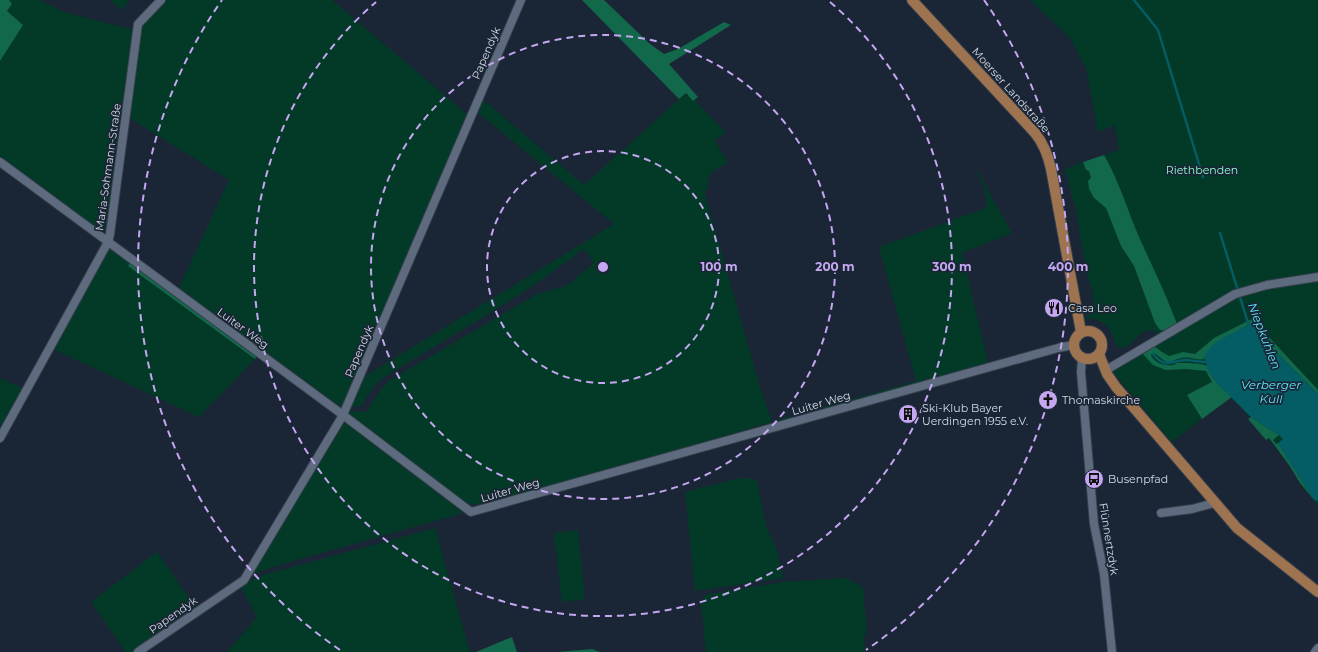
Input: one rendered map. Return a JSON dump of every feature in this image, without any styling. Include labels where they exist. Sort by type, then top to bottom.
[{"type":"main road","name":"Moerser Landstraße","points":[[912,0],[1034,133],[1045,147],[1048,153],[1080,332]]},
{"type":"main road","points":[[1088,330],[1099,336],[1102,348],[1099,354],[1091,359],[1082,358],[1076,353],[1073,345],[1075,338],[1080,332],[1088,330]]},
{"type":"main road","points":[[1099,354],[1111,381],[1237,528],[1318,592]]},
{"type":"street","name":"Maria-Sohmann-Straße","points":[[0,438],[108,242],[138,24],[161,0]]},
{"type":"street","name":"Papendyk","points":[[138,652],[244,580],[343,414],[521,0]]},
{"type":"street","name":"Luiter Weg","points":[[0,162],[343,414],[471,512],[1073,345]]},
{"type":"street","points":[[1106,370],[1238,293],[1267,285],[1318,278]]},
{"type":"street","name":"Flünnertzdyk","points":[[1082,358],[1081,372],[1094,524],[1104,574],[1112,652]]},
{"type":"street","points":[[1161,513],[1192,509],[1214,503]]},
{"type":"street","points":[[1315,652],[1318,648]]},
{"type":"green space","points":[[9,0],[39,0],[64,12],[135,30],[107,235],[0,156],[0,61],[22,25],[7,11],[12,4]]},
{"type":"green space","points":[[111,0],[129,0],[123,10]]},
{"type":"green space","points":[[164,0],[332,0],[467,114],[342,408],[179,288],[229,180],[128,117],[140,24]]},
{"type":"green space","name":"Riethbenden","points":[[1030,0],[1318,0],[1318,506],[1303,487],[1291,466],[1260,427],[1226,393],[1199,413],[1202,419],[1172,442],[1111,370],[1177,332],[1104,155],[1119,150],[1115,125],[1098,132],[1086,68],[1070,38]]},
{"type":"green space","points":[[686,93],[693,101],[695,100],[726,133],[715,140],[728,163],[712,172],[709,179],[708,190],[704,191],[761,390],[772,422],[589,476],[481,505],[470,504],[461,499],[348,415],[350,411],[368,411],[374,398],[389,381],[537,294],[566,286],[594,263],[584,249],[534,285],[384,377],[375,385],[361,406],[349,406],[362,378],[614,224],[476,111],[481,98],[584,185]]},
{"type":"green space","points":[[1083,162],[1086,170],[1089,171],[1091,178],[1088,181],[1089,189],[1094,198],[1106,208],[1121,246],[1134,266],[1155,323],[1162,331],[1155,336],[1156,332],[1150,330],[1145,332],[1128,346],[1123,348],[1118,347],[1111,331],[1106,326],[1090,318],[1088,321],[1087,320],[1086,315],[1095,313],[1093,305],[1093,292],[1088,278],[1075,205],[1065,169]]},
{"type":"green space","points":[[977,170],[1012,233],[962,253],[988,362],[774,424],[777,420],[916,381],[879,247],[983,209],[986,206],[986,197],[984,188],[976,171]]},
{"type":"green space","points":[[109,248],[130,263],[128,266],[255,359],[199,417],[53,349]]},
{"type":"green space","points":[[0,378],[22,388],[0,429]]},
{"type":"green space","points":[[344,421],[461,507],[462,512],[460,514],[252,574],[253,570]]},
{"type":"green space","points":[[751,478],[757,481],[766,526],[777,550],[783,578],[695,591],[685,492],[736,479]]},
{"type":"green space","points":[[435,528],[470,652],[227,652],[257,617],[241,587],[250,581],[260,576]]},
{"type":"green space","points":[[578,530],[585,599],[562,602],[554,533]]},
{"type":"green space","points":[[157,552],[196,608],[133,652],[126,652],[91,602]]},
{"type":"green space","points":[[846,578],[860,585],[863,589],[867,631],[864,637],[865,652],[706,652],[701,601],[705,596],[709,594],[783,582]]},
{"type":"shaded area","points":[[0,0],[9,0],[12,4],[7,11],[23,25],[0,61]]},
{"type":"shaded area","points":[[582,0],[604,0],[650,44],[664,54],[678,49],[724,22],[731,25],[669,64],[698,97],[693,101],[686,93],[679,99]]},
{"type":"shaded area","points":[[1104,155],[1119,185],[1139,237],[1164,291],[1177,324],[1166,331],[1160,330],[1155,323],[1134,266],[1121,246],[1106,208],[1094,198],[1089,189],[1088,181],[1091,178],[1089,171],[1086,170],[1083,162]]},
{"type":"shaded area","points":[[130,263],[257,356],[255,359],[128,266]]},
{"type":"shaded area","points":[[1252,319],[1318,390],[1318,394],[1250,324],[1234,333],[1204,357],[1205,359],[1185,358],[1167,362],[1153,353],[1151,355],[1154,360],[1163,364],[1173,365],[1176,363],[1189,363],[1207,366],[1214,379],[1232,397],[1202,419],[1187,395],[1212,382],[1206,371],[1187,369],[1166,370],[1153,365],[1142,353],[1154,346],[1169,356],[1183,352],[1195,354],[1214,338]]},
{"type":"shaded area","points":[[1251,417],[1279,435],[1273,440],[1276,444],[1278,443],[1314,500],[1300,483],[1269,438],[1266,440],[1248,419]]},
{"type":"shaded area","points":[[512,637],[517,652],[476,652]]},
{"type":"shaded area","points":[[592,649],[600,652],[557,652]]},
{"type":"water","name":"Verberger Kull","points":[[1250,324],[1318,394],[1318,501],[1314,500],[1278,443],[1283,439],[1251,417],[1216,382],[1208,370],[1204,356],[1213,345]]},
{"type":"waterway","name":"Niepkuhlen","points":[[1134,0],[1158,30],[1203,177]]},
{"type":"waterway","name":"Niepkuhlen","points":[[1220,233],[1249,326]]},
{"type":"waterway","points":[[1153,354],[1157,359],[1165,363],[1185,360],[1207,362]]},
{"type":"place","name":"Casa Leo","points":[[1054,308]]},
{"type":"place","name":"Thomaskirche","points":[[1048,400]]},
{"type":"place","name":"Ski-Klub Bayer Uerdingen 1955 e.V.","points":[[908,414]]},
{"type":"place","name":"Busenpfad","points":[[1094,479]]}]
